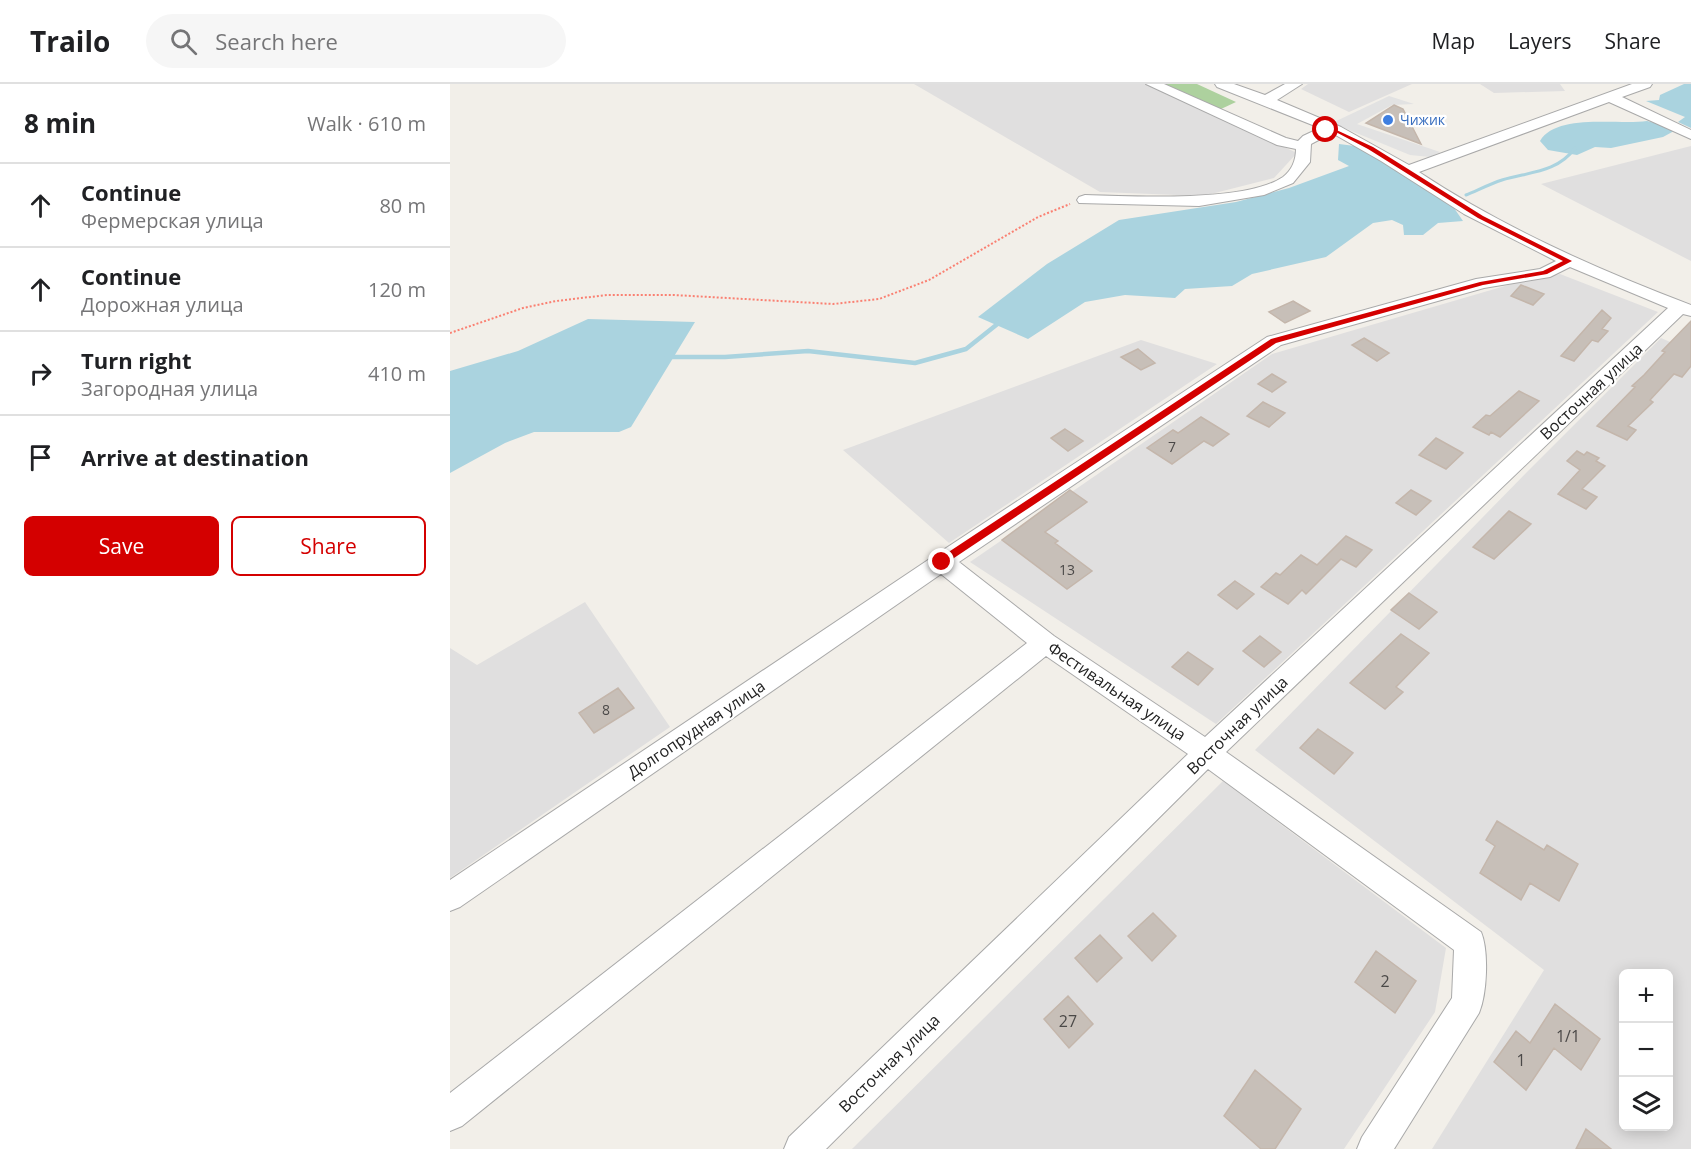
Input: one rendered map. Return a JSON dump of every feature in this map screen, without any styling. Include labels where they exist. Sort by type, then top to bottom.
[{"type":"street","points":[[1153,84],[1274,139],[1304,146]]},
{"type":"street","points":[[1222,84],[1332,128],[1408,171],[1481,217],[1569,261],[1685,309]]},
{"type":"street","points":[[1266,100],[1295,84]]},
{"type":"street","points":[[1408,171],[1645,84]]},
{"type":"street","points":[[1610,97],[1691,135]]},
{"type":"street","points":[[1085,200],[1199,201],[1258,192],[1288,180],[1302,162],[1304,146],[1308,139],[1332,128]]},
{"type":"street","name":"Долгопрудная улица","points":[[450,897],[942,562],[1274,341],[1482,284],[1544,273],[1569,261]]},
{"type":"street","name":"Восточная улица","points":[[801,1149],[1207,753],[1685,309]]},
{"type":"street","name":"Фестивальная улица","points":[[942,562],[1046,643],[1207,753],[1470,942],[1468,1002],[1374,1149]]},
{"type":"street","points":[[450,1114],[1046,643]]},
{"type":"path","points":[[450,333],[529,306],[615,295],[658,294],[814,303],[860,303],[884,298],[928,280],[1048,210],[1085,200]]},
{"type":"shaded area","points":[[914,84],[1147,84],[1297,153],[1274,178],[1203,196],[1100,192]]},
{"type":"shaded area","points":[[1308,84],[1412,84],[1349,112],[1301,89]]},
{"type":"shaded area","points":[[1480,84],[1560,84],[1565,91],[1494,93]]},
{"type":"shaded area","points":[[1389,96],[1414,104],[1392,105],[1357,124],[1440,152],[1430,157],[1410,155],[1332,123]]},
{"type":"shaded area","points":[[1691,146],[1691,261],[1541,184]]},
{"type":"shaded area","points":[[1560,274],[1658,312],[1216,724],[970,562],[1272,354],[1522,281]]},
{"type":"shaded area","points":[[1661,338],[1691,351],[1691,1149],[1432,1149],[1544,970],[1255,750]]},
{"type":"shaded area","points":[[1141,340],[1217,364],[949,543],[843,450]]},
{"type":"shaded area","points":[[585,602],[670,727],[450,878],[450,648],[477,665]]},
{"type":"shaded area","points":[[1223,781],[1446,948],[1435,1012],[1344,1149],[852,1149]]},
{"type":"green space","points":[[1165,84],[1197,84],[1236,102],[1221,109]]},
{"type":"water","points":[[1684,84],[1691,84],[1691,128],[1678,122],[1685,117],[1646,101],[1659,100],[1660,95]]},
{"type":"water","points":[[1647,121],[1666,126],[1674,131],[1663,137],[1611,148],[1595,147],[1577,155],[1548,150],[1540,141],[1548,132],[1573,123]]},
{"type":"water","points":[[1339,144],[1355,146],[1379,160],[1454,208],[1463,221],[1438,223],[1423,235],[1404,235],[1403,225],[1392,220],[1373,223],[1326,257],[1252,274],[1232,286],[1185,289],[1175,298],[1125,295],[1085,302],[1028,339],[978,317],[1047,264],[1119,220],[1236,202],[1289,188],[1349,166],[1338,160]]},
{"type":"water","points":[[588,319],[695,322],[631,427],[619,432],[534,432],[505,443],[450,473],[450,371],[518,351]]},
{"type":"building","points":[[1394,105],[1403,109],[1421,144],[1366,123]]},
{"type":"building","points":[[1521,285],[1544,294],[1533,305],[1511,296]]},
{"type":"building","points":[[1293,301],[1310,311],[1285,323],[1269,312]]},
{"type":"building","points":[[1602,310],[1611,318],[1602,329],[1608,331],[1598,342],[1592,340],[1574,361],[1561,356]]},
{"type":"building","points":[[1691,321],[1691,366],[1682,377],[1674,374],[1650,400],[1653,402],[1628,426],[1636,430],[1627,440],[1597,426],[1635,387],[1632,386]]},
{"type":"building","points":[[1364,338],[1389,353],[1377,361],[1352,345]]},
{"type":"building","points":[[1138,349],[1155,363],[1141,370],[1121,357]]},
{"type":"building","points":[[1272,374],[1286,382],[1272,392],[1258,384]]},
{"type":"building","points":[[1519,391],[1539,401],[1500,437],[1491,432],[1489,435],[1473,427],[1486,415],[1490,416]]},
{"type":"building","points":[[1263,402],[1285,413],[1269,427],[1247,416]]},
{"type":"building","points":[[1201,417],[1229,434],[1213,446],[1204,441],[1172,464],[1147,448],[1173,430],[1178,433]]},
{"type":"building","points":[[1065,429],[1083,441],[1068,451],[1051,438]]},
{"type":"building","points":[[1436,438],[1463,453],[1446,469],[1419,455]]},
{"type":"building","points":[[1577,451],[1584,455],[1587,452],[1599,458],[1596,461],[1605,466],[1582,489],[1597,497],[1586,509],[1558,494],[1580,470],[1567,461]]},
{"type":"building","points":[[1070,490],[1087,502],[1045,532],[1058,541],[1055,543],[1092,571],[1067,589],[1002,540]]},
{"type":"building","points":[[1411,490],[1431,501],[1416,515],[1396,503]]},
{"type":"building","points":[[1509,511],[1531,524],[1494,559],[1473,547]]},
{"type":"building","points":[[1346,536],[1372,550],[1356,567],[1341,559],[1306,594],[1302,590],[1288,604],[1261,587],[1276,573],[1280,575],[1301,555],[1317,565]]},
{"type":"building","points":[[1235,581],[1254,594],[1237,609],[1218,595]]},
{"type":"building","points":[[1409,593],[1437,612],[1419,629],[1391,610]]},
{"type":"building","points":[[1401,634],[1429,653],[1396,687],[1403,692],[1385,709],[1350,683]]},
{"type":"building","points":[[1260,636],[1281,652],[1264,667],[1243,651]]},
{"type":"building","points":[[1188,652],[1213,669],[1198,685],[1172,667]]},
{"type":"building","points":[[618,688],[634,708],[594,733],[579,713]]},
{"type":"building","points":[[1318,729],[1353,753],[1334,774],[1300,748]]},
{"type":"building","points":[[1497,821],[1544,850],[1547,845],[1578,864],[1559,901],[1530,883],[1521,900],[1480,873],[1495,846],[1486,840]]},
{"type":"building","points":[[1153,913],[1176,936],[1152,961],[1128,936]]},
{"type":"building","points":[[1100,935],[1122,958],[1097,982],[1075,958]]},
{"type":"building","points":[[1376,951],[1416,981],[1395,1013],[1355,982]]},
{"type":"building","points":[[1068,996],[1093,1024],[1069,1048],[1044,1019]]},
{"type":"building","points":[[1555,1004],[1600,1039],[1581,1070],[1554,1048],[1526,1090],[1494,1062],[1516,1031],[1530,1043]]},
{"type":"building","points":[[1255,1070],[1301,1109],[1275,1149],[1261,1149],[1224,1116]]},
{"type":"building","points":[[1586,1129],[1611,1149],[1576,1149]]},
{"type":"waterway","points":[[1466,195],[1502,180],[1551,167],[1568,156],[1575,148]]},
{"type":"waterway","points":[[667,357],[725,357],[808,351],[915,363],[966,349],[1000,322]]},
{"type":"place","name":"Чижик","points":[[1388,120]]},
{"type":"route","points":[[942,562],[1274,341],[1482,284],[1544,273],[1569,261],[1481,217],[1371,148],[1332,128],[1326,130]]}]
